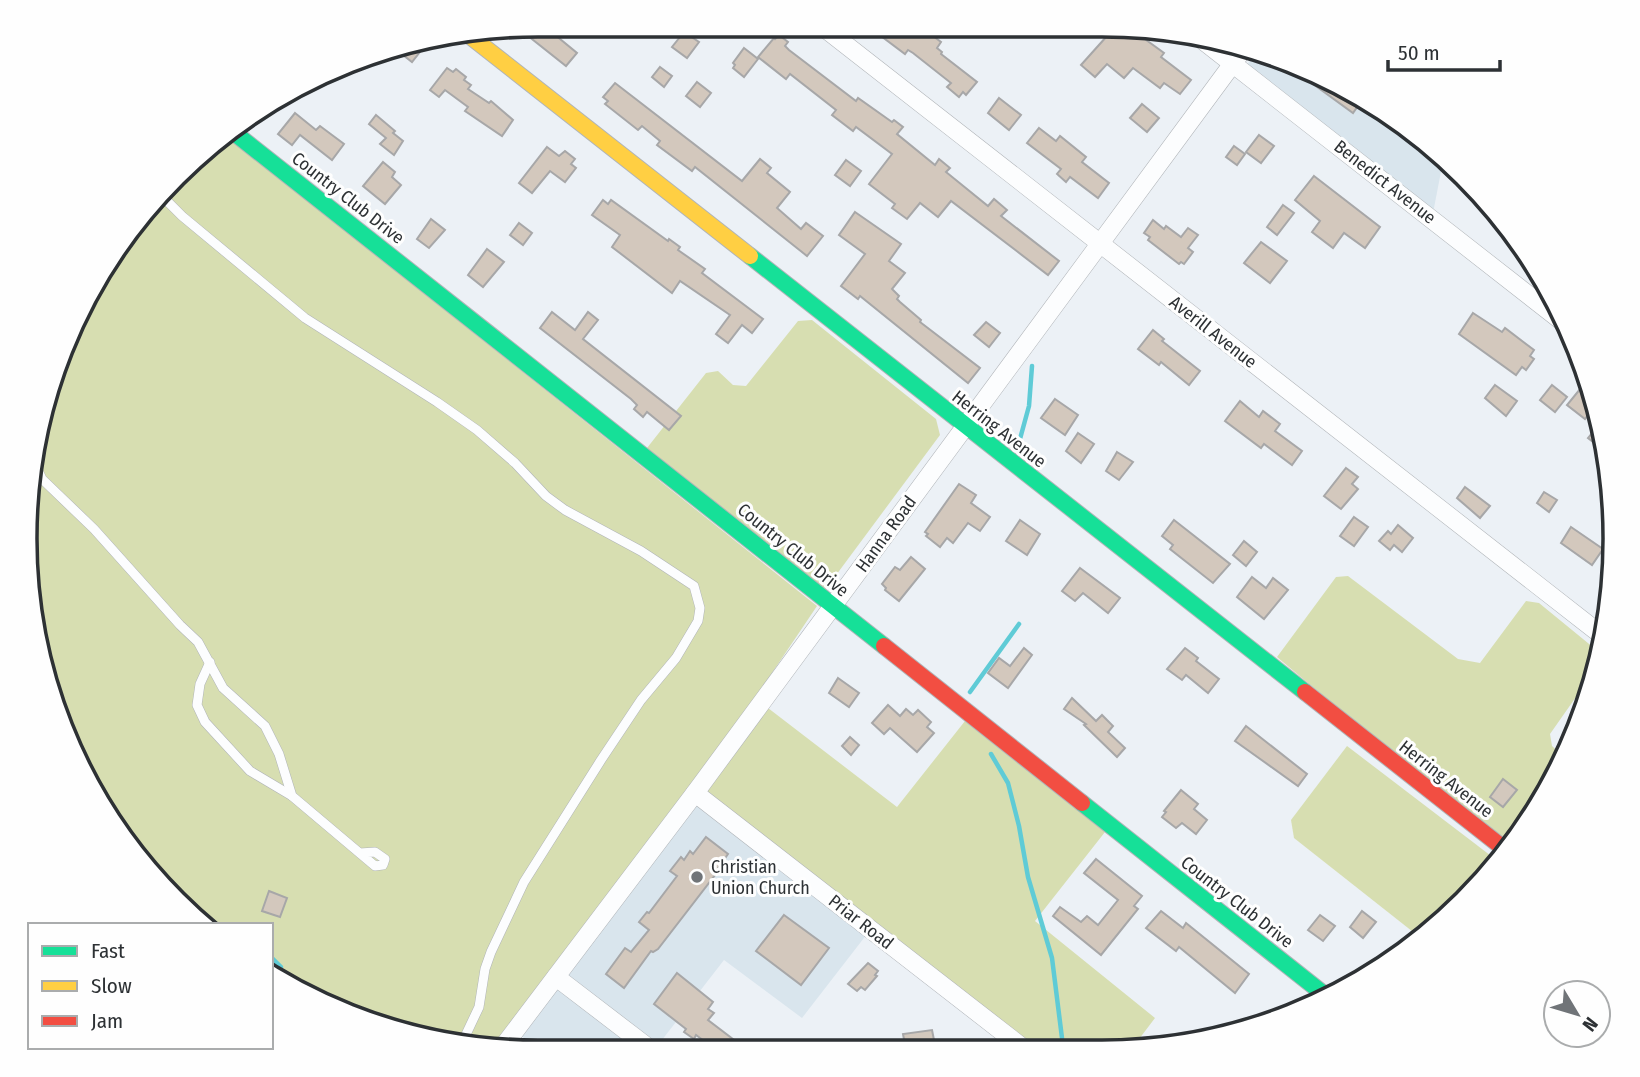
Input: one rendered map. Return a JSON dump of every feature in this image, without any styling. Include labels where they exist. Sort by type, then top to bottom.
[{"type":"street","name":"Averill Avenue","points":[[837,37],[1595,630]]},
{"type":"street","name":"Herring Avenue","points":[[476,41],[1499,845]]},
{"type":"street","name":"Hanna Road","points":[[509,1039],[695,793],[1238,57]]},
{"type":"street","name":"Benedict Avenue","points":[[1238,57],[1548,310]]},
{"type":"street","name":"Country Club Drive","points":[[238,136],[1319,991]]},
{"type":"street","name":"Priar Road","points":[[695,793],[1013,1040]]},
{"type":"street","points":[[556,977],[638,1040]]},
{"type":"lane","points":[[167,201],[305,318],[477,430],[555,503],[641,551],[694,586],[701,608],[698,621],[676,658],[641,700],[601,760],[524,882],[491,952],[485,969],[479,1007],[466,1035]]},
{"type":"lane","points":[[40,479],[124,561],[198,642],[223,688],[265,726],[279,754],[292,796]]},
{"type":"lane","points":[[210,662],[200,684],[197,705],[205,722],[250,771],[292,796],[360,853]]},
{"type":"shaded area","points":[[1251,60],[1263,63],[1323,88],[1407,140],[1441,170],[1433,213],[1246,66]]},
{"type":"shaded area","points":[[692,782],[874,925],[802,1018],[724,960],[662,1040],[526,1040],[508,1026]]},
{"type":"green space","points":[[232,141],[817,606],[753,701],[499,1038],[441,1031],[377,1014],[346,1002],[273,964],[273,923],[216,923],[184,893],[140,844],[88,760],[63,700],[46,636],[41,604],[38,506],[46,441],[54,409],[63,377],[88,317],[140,233],[184,184]]},
{"type":"green space","points":[[812,320],[936,419],[940,435],[825,590],[647,448],[706,373],[718,371],[733,385],[746,386],[798,321]]},
{"type":"green space","points":[[1348,576],[1458,659],[1480,663],[1526,601],[1539,603],[1592,646],[1579,693],[1550,734],[1552,746],[1556,750],[1552,760],[1500,844],[1277,657],[1336,577]]},
{"type":"green space","points":[[768,708],[897,807],[965,721],[1105,832],[1035,921],[1155,1018],[1139,1039],[1017,1040],[706,792]]},
{"type":"green space","points":[[1347,746],[1490,855],[1456,893],[1413,932],[1294,838],[1291,820]]},
{"type":"building","points":[[530,37],[558,37],[577,53],[566,66]]},
{"type":"building","points":[[680,37],[692,37],[699,42],[687,58],[672,47]]},
{"type":"building","points":[[782,37],[788,42],[785,46],[789,50],[856,101],[858,98],[903,127],[897,134],[935,165],[939,159],[950,168],[946,172],[988,206],[994,199],[1007,210],[1001,216],[1059,261],[1048,275],[951,201],[938,217],[920,203],[907,219],[892,208],[895,204],[869,184],[892,154],[856,127],[853,131],[832,115],[836,110],[790,74],[786,79],[758,57],[775,39]]},
{"type":"building","points":[[882,37],[934,37],[941,42],[937,48],[941,54],[977,82],[966,95],[963,92],[959,97],[947,87],[951,83],[913,53],[908,50],[905,54]]},
{"type":"building","points":[[1106,37],[1145,39],[1164,53],[1161,57],[1191,80],[1180,94],[1164,83],[1160,88],[1133,68],[1124,78],[1107,64],[1095,77],[1081,65]]},
{"type":"building","points":[[744,48],[758,59],[744,77],[733,68],[733,63]]},
{"type":"building","points":[[421,51],[412,62],[404,56]]},
{"type":"building","points":[[660,67],[672,76],[664,87],[652,77]]},
{"type":"building","points":[[447,68],[453,72],[456,69],[471,85],[468,89],[489,103],[491,101],[513,120],[502,136],[465,111],[468,107],[445,90],[439,97],[430,90]]},
{"type":"building","points":[[697,82],[711,93],[700,107],[686,96]]},
{"type":"building","points":[[615,83],[742,181],[760,159],[771,168],[767,173],[790,192],[777,208],[801,229],[806,223],[823,236],[807,256],[695,167],[692,171],[657,145],[660,141],[642,126],[638,130],[605,104],[608,101],[603,97]]},
{"type":"building","points":[[1311,83],[1357,107],[1353,113]]},
{"type":"building","points":[[999,98],[1021,115],[1009,130],[988,113]]},
{"type":"building","points":[[1142,104],[1159,118],[1147,132],[1130,118]]},
{"type":"building","points":[[295,113],[316,130],[320,126],[344,144],[332,160],[300,135],[292,145],[278,134]]},
{"type":"building","points":[[376,115],[403,141],[394,155],[380,144],[386,138],[369,124]]},
{"type":"building","points":[[1039,128],[1056,141],[1060,136],[1086,157],[1082,162],[1109,183],[1098,198],[1070,177],[1066,182],[1057,174],[1061,169],[1027,143]]},
{"type":"building","points":[[1259,135],[1274,146],[1261,163],[1246,152]]},
{"type":"building","points":[[1234,146],[1245,154],[1237,165],[1226,157]]},
{"type":"building","points":[[547,147],[559,156],[565,151],[575,159],[571,164],[576,168],[565,182],[550,171],[532,193],[519,183]]},
{"type":"building","points":[[846,160],[861,171],[850,186],[835,175]]},
{"type":"building","points":[[383,162],[395,172],[392,177],[401,185],[385,204],[363,186]]},
{"type":"building","points":[[1314,176],[1380,227],[1365,248],[1344,233],[1333,248],[1312,232],[1320,221],[1295,200]]},
{"type":"building","points":[[603,200],[608,204],[611,200],[680,247],[678,250],[705,269],[702,273],[763,319],[752,333],[742,325],[728,343],[716,334],[730,315],[680,281],[672,293],[612,247],[620,235],[592,215]]},
{"type":"building","points":[[1283,205],[1294,213],[1277,235],[1267,227]]},
{"type":"building","points":[[855,212],[901,244],[889,261],[905,273],[892,289],[899,296],[897,299],[921,320],[920,322],[980,368],[968,383],[860,296],[858,299],[841,286],[865,254],[839,235]]},
{"type":"building","points":[[431,219],[445,230],[429,248],[417,239]]},
{"type":"building","points":[[1153,220],[1181,237],[1188,228],[1198,235],[1188,248],[1193,252],[1184,264],[1179,264],[1148,240],[1150,237],[1144,233]]},
{"type":"building","points":[[519,223],[532,233],[523,245],[510,235]]},
{"type":"building","points":[[1261,242],[1287,261],[1270,283],[1244,263]]},
{"type":"building","points":[[487,249],[504,262],[483,287],[468,275]]},
{"type":"building","points":[[552,312],[575,330],[588,312],[598,320],[583,339],[681,416],[669,430],[647,412],[643,417],[634,409],[637,405],[631,399],[540,328]]},
{"type":"building","points":[[1473,313],[1502,332],[1505,328],[1534,350],[1530,356],[1534,359],[1526,370],[1522,367],[1516,375],[1459,334]]},
{"type":"building","points":[[986,322],[1000,333],[989,347],[974,335]]},
{"type":"building","points":[[1153,330],[1164,339],[1162,341],[1200,371],[1189,385],[1161,362],[1159,365],[1138,349]]},
{"type":"building","points":[[1495,385],[1517,401],[1506,416],[1485,398]]},
{"type":"building","points":[[1552,385],[1567,397],[1555,412],[1540,400]]},
{"type":"building","points":[[1580,389],[1588,416],[1585,419],[1567,405]]},
{"type":"building","points":[[1055,399],[1078,415],[1065,435],[1041,418]]},
{"type":"building","points":[[1240,401],[1259,417],[1263,411],[1280,424],[1275,431],[1302,451],[1292,465],[1264,444],[1261,448],[1225,421]]},
{"type":"building","points":[[1078,433],[1094,444],[1081,463],[1066,451]]},
{"type":"building","points":[[1117,452],[1133,462],[1119,480],[1106,471]]},
{"type":"building","points":[[1346,468],[1358,477],[1352,484],[1358,489],[1341,509],[1324,496]]},
{"type":"building","points":[[959,484],[976,495],[971,503],[990,517],[980,531],[968,523],[953,543],[947,538],[940,547],[926,536],[928,534],[925,532]]},
{"type":"building","points":[[1465,487],[1490,506],[1480,518],[1457,498]]},
{"type":"building","points":[[1544,492],[1557,500],[1549,512],[1537,503]]},
{"type":"building","points":[[1354,517],[1368,527],[1354,546],[1340,536]]},
{"type":"building","points":[[1020,520],[1040,534],[1027,555],[1006,541]]},
{"type":"building","points":[[1174,520],[1230,564],[1213,583],[1170,549],[1173,545],[1162,536]]},
{"type":"building","points":[[1398,525],[1413,538],[1402,552],[1394,545],[1390,550],[1379,541],[1388,531],[1391,534]]},
{"type":"building","points":[[1571,527],[1603,550],[1592,565],[1561,543]]},
{"type":"building","points":[[1244,541],[1257,552],[1246,566],[1233,555]]},
{"type":"building","points":[[911,557],[925,569],[899,601],[885,590],[882,584],[895,567],[900,570]]},
{"type":"building","points":[[1080,568],[1120,598],[1108,613],[1083,593],[1075,601],[1062,591]]},
{"type":"building","points":[[1252,577],[1266,588],[1273,578],[1288,590],[1264,619],[1237,597]]},
{"type":"building","points":[[1024,648],[1032,655],[1008,688],[988,673],[999,658],[1010,666]]},
{"type":"building","points":[[1185,648],[1198,658],[1196,661],[1219,679],[1208,693],[1186,675],[1182,680],[1167,669]]},
{"type":"building","points":[[838,678],[859,693],[849,707],[829,693]]},
{"type":"building","points":[[1072,698],[1096,721],[1102,715],[1113,726],[1108,732],[1125,748],[1117,757],[1084,725],[1086,724],[1064,709]]},
{"type":"building","points":[[888,705],[900,716],[906,709],[913,715],[918,710],[931,722],[927,727],[934,733],[917,752],[890,728],[884,734],[872,723]]},
{"type":"building","points":[[1246,726],[1307,774],[1298,786],[1235,741]]},
{"type":"building","points":[[850,737],[859,745],[851,755],[842,746]]},
{"type":"building","points":[[1503,779],[1517,790],[1503,807],[1490,797]]},
{"type":"building","points":[[1181,790],[1198,804],[1194,809],[1207,820],[1196,834],[1182,823],[1176,828],[1162,817]]},
{"type":"building","points":[[706,837],[728,854],[658,949],[651,951],[624,988],[606,974],[625,948],[631,952],[649,930],[639,922],[677,876],[670,871],[681,857],[684,860],[690,851],[693,854]]},
{"type":"building","points":[[1096,859],[1142,896],[1134,906],[1138,909],[1101,955],[1053,916],[1060,907],[1081,922],[1087,916],[1098,925],[1118,900],[1084,873]]},
{"type":"building","points":[[269,891],[287,898],[280,917],[262,911]]},
{"type":"building","points":[[1161,911],[1183,928],[1186,923],[1249,974],[1235,993],[1179,947],[1176,951],[1146,928]]},
{"type":"building","points":[[1362,911],[1376,922],[1363,938],[1350,927]]},
{"type":"building","points":[[784,915],[829,948],[801,985],[756,951]]},
{"type":"building","points":[[1320,915],[1335,926],[1323,941],[1308,930]]},
{"type":"building","points":[[868,963],[878,971],[875,975],[877,976],[865,990],[861,987],[857,991],[848,984]]},
{"type":"building","points":[[677,973],[713,1002],[708,1009],[714,1013],[708,1020],[734,1040],[703,1040],[696,1035],[694,1039],[684,1032],[686,1029],[654,1004]]},
{"type":"building","points":[[932,1030],[934,1040],[904,1040],[903,1034]]},
{"type":"waterway","points":[[1017,450],[1029,406],[1032,366]]},
{"type":"waterway","points":[[970,692],[1019,624]]},
{"type":"waterway","points":[[991,754],[1008,783],[1019,826],[1028,877],[1052,958],[1062,1038]]},
{"type":"waterway","points":[[273,959],[281,967]]},
{"type":"traffic: fast","points":[[238,136],[884,646]]},
{"type":"traffic: fast","points":[[750,256],[1305,692]]},
{"type":"traffic: fast","points":[[1082,803],[1319,991]]},
{"type":"traffic: slow","points":[[476,41],[750,256]]},
{"type":"traffic: jam","points":[[884,646],[1082,803]]},
{"type":"traffic: jam","points":[[1305,692],[1499,845]]},
{"type":"place","name":"Christian Union Church","points":[[697,877]]}]
